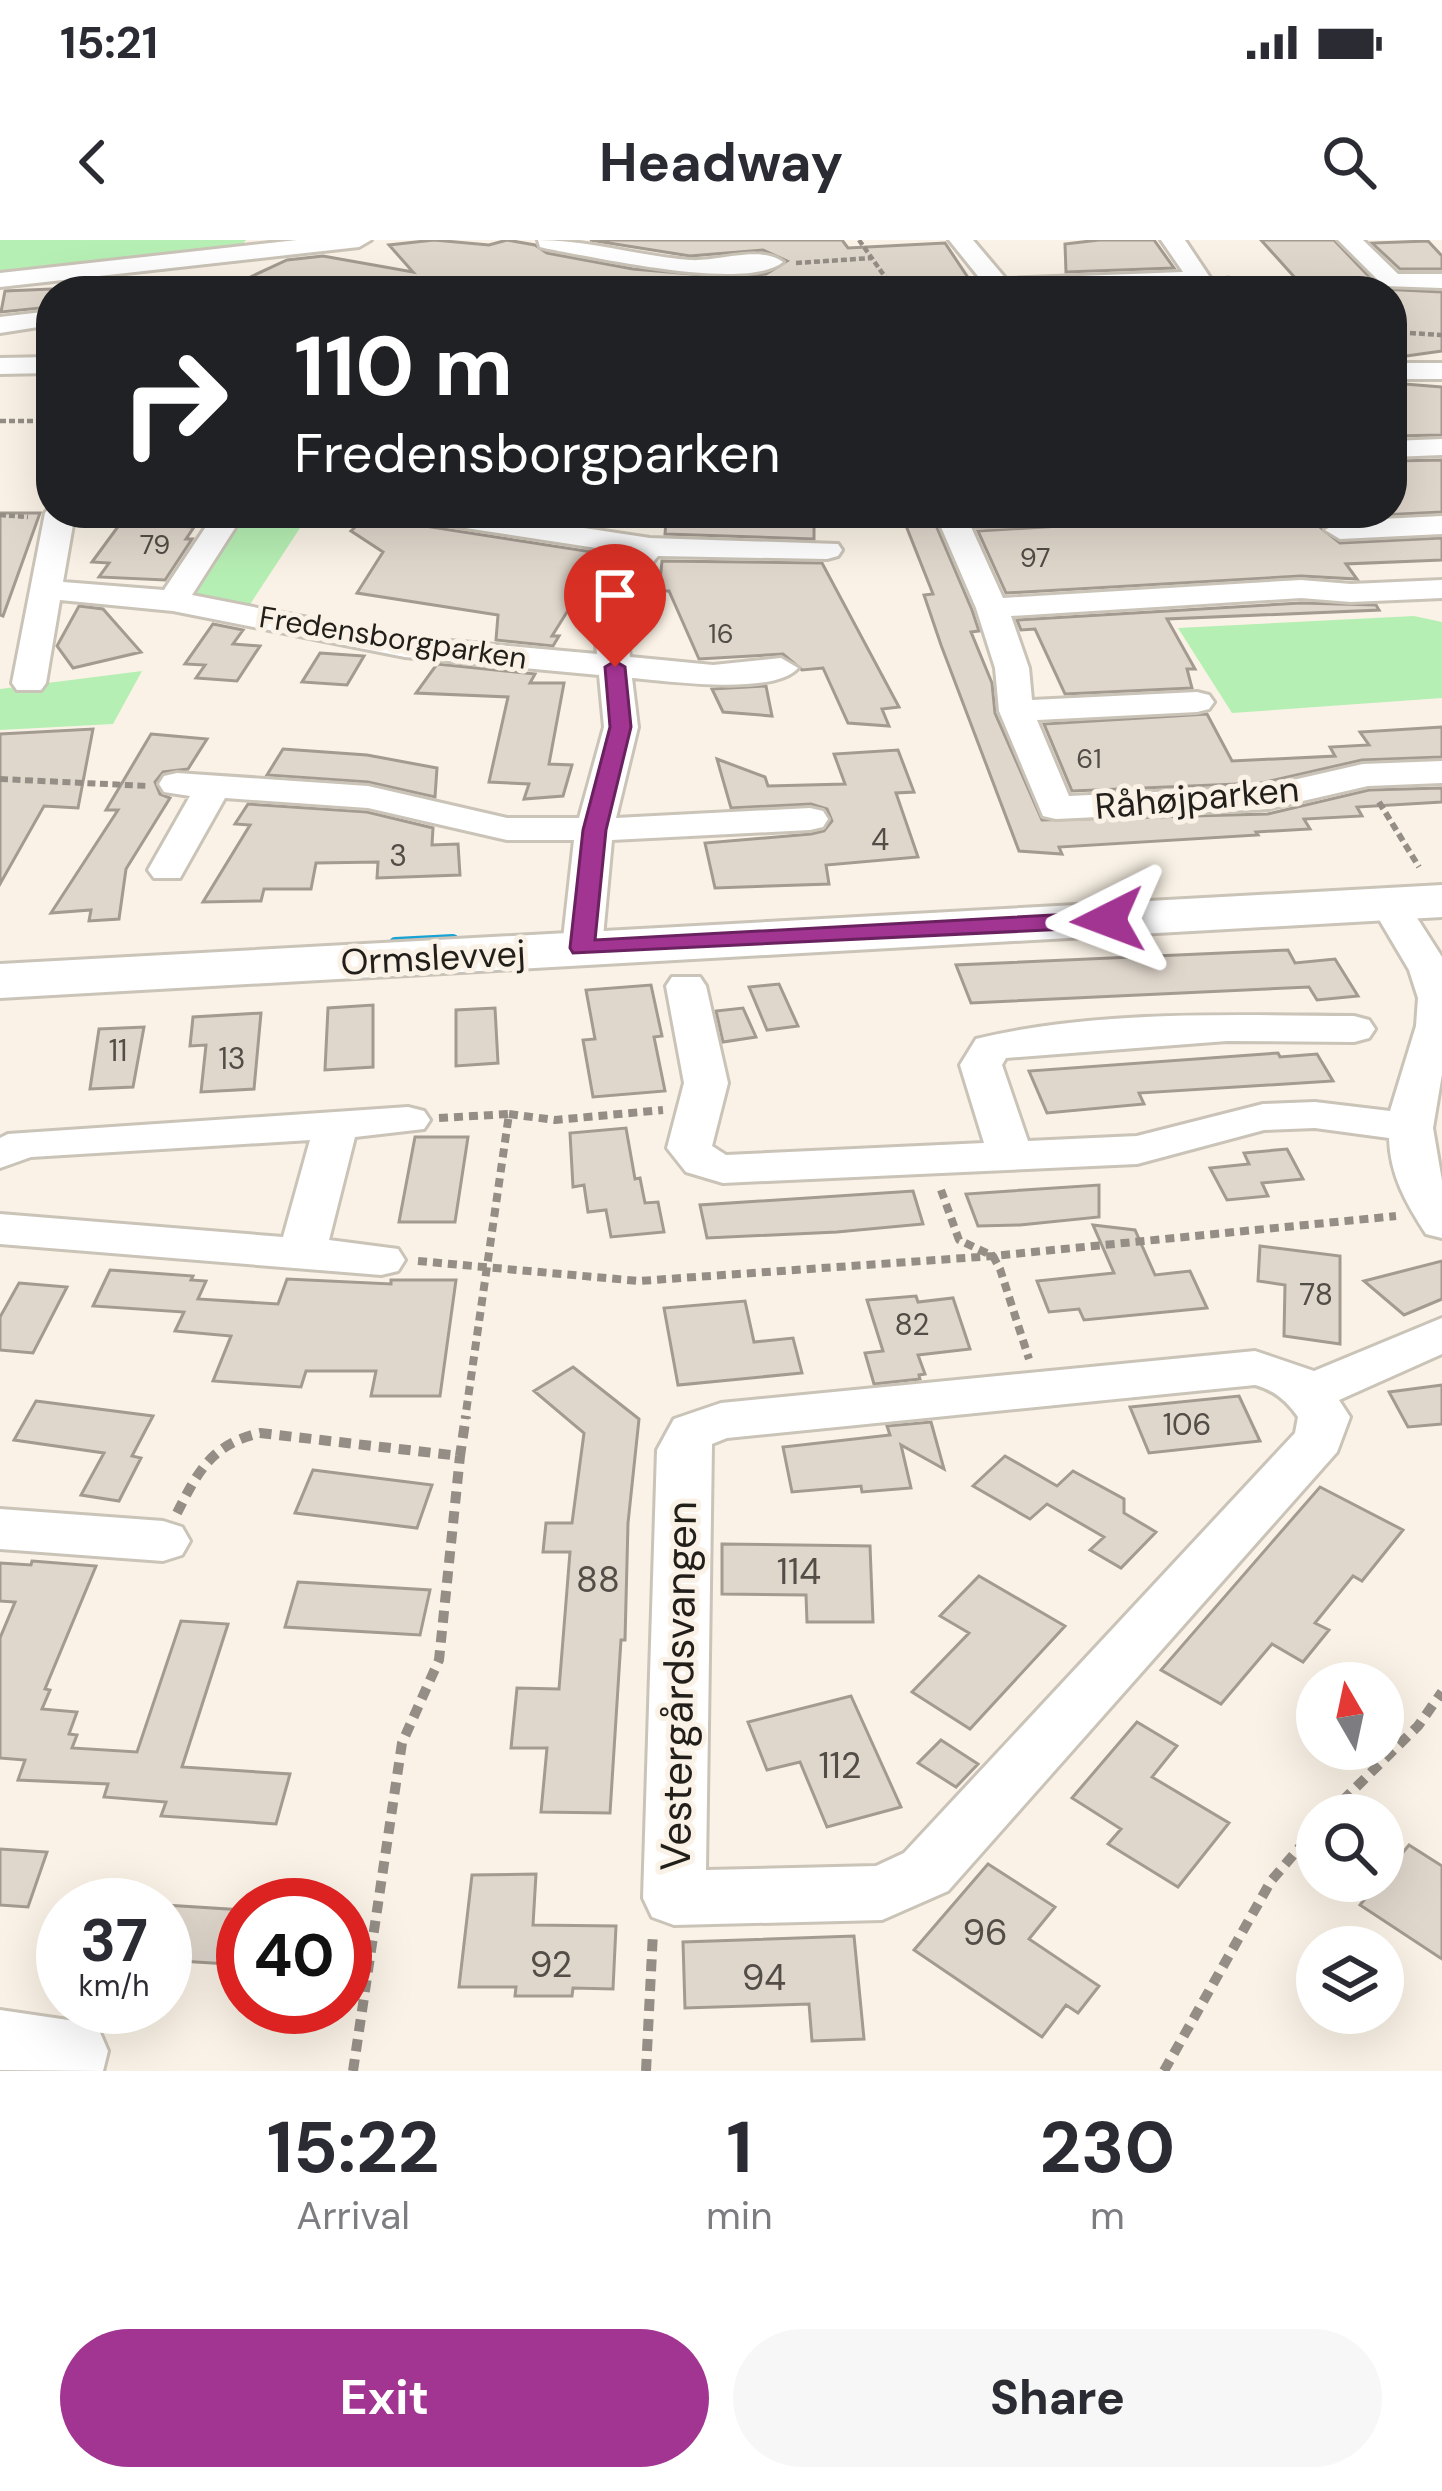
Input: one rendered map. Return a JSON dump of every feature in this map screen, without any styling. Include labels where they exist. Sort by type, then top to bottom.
[{"type":"street","points":[[0,280],[359,240]]},
{"type":"street","points":[[648,276],[711,240]]},
{"type":"street","points":[[961,240],[990,276]]},
{"type":"street","points":[[1173,240],[1197,276]]},
{"type":"street","points":[[1350,240],[1388,276]]},
{"type":"street","points":[[548,242],[691,267],[771,262]]},
{"type":"street","points":[[1407,280],[1442,281]]},
{"type":"street","points":[[0,325],[36,320]]},
{"type":"street","points":[[0,366],[36,365]]},
{"type":"street","points":[[1407,371],[1442,371]]},
{"type":"street","points":[[1407,448],[1442,447]]},
{"type":"street","points":[[1407,524],[1442,525]]},
{"type":"street","points":[[29,682],[57,528]]},
{"type":"street","points":[[172,602],[220,528]]},
{"type":"street","points":[[525,528],[650,547],[827,550]]},
{"type":"street","name":"Råhøjparken","points":[[957,528],[992,608],[1012,668],[1016,711],[1056,808],[1268,798],[1291,788],[1337,785],[1363,776],[1442,772]]},
{"type":"street","points":[[1339,528],[1386,591]]},
{"type":"street","points":[[582,948],[594,830],[621,727],[608,597],[650,547]]},
{"type":"street","points":[[992,608],[1183,600],[1301,589],[1442,589]]},
{"type":"street","name":"Fredensborgparken","points":[[46,591],[93,591],[172,602],[405,647],[713,675],[781,668]]},
{"type":"street","points":[[1016,711],[1197,702]]},
{"type":"street","points":[[167,870],[196,784],[368,797],[507,829],[594,830],[810,819]]},
{"type":"street","points":[[1417,891],[1440,1015],[1436,1046],[1410,1105],[1408,1148],[1425,1199],[1438,1218]]},
{"type":"street","name":"Ormslevvej","points":[[0,981],[582,948],[1417,891]]},
{"type":"street","points":[[686,986],[706,1083],[689,1148],[702,1162],[723,1169],[1137,1150],[1263,1117],[1315,1115],[1409,1127]]},
{"type":"street","points":[[1010,1155],[981,1065],[991,1048],[1058,1038],[1228,1028],[1356,1033]]},
{"type":"street","points":[[0,1154],[24,1144],[408,1120]]},
{"type":"street","points":[[302,1252],[336,1125]]},
{"type":"street","points":[[0,1229],[381,1260]]},
{"type":"street","points":[[1311,1392],[1442,1335]]},
{"type":"street","name":"Vestergårdsvangen","points":[[1255,1368],[1284,1373],[1311,1392],[1324,1417],[1319,1439],[926,1872],[882,1893],[674,1898],[682,1450],[692,1432],[722,1421],[1255,1368]]},
{"type":"street","points":[[0,1529],[163,1540]]},
{"type":"street","points":[[0,2040],[75,2051],[70,2071]]},
{"type":"path","points":[[860,240],[885,276]]},
{"type":"path","points":[[771,262],[872,258]]},
{"type":"path","points":[[1407,333],[1442,334]]},
{"type":"path","points":[[0,421],[36,422]]},
{"type":"path","points":[[1363,776],[1417,891]]},
{"type":"path","points":[[0,779],[169,788],[196,784]]},
{"type":"path","points":[[408,1120],[509,1114],[555,1120],[700,1106]]},
{"type":"path","points":[[352,2071],[402,1743],[439,1660],[460,1456],[509,1114]]},
{"type":"path","points":[[930,1159],[958,1240],[993,1256],[1038,1389]]},
{"type":"path","points":[[381,1260],[488,1265],[639,1281],[1438,1218]]},
{"type":"path","points":[[163,1540],[208,1453],[229,1438],[260,1433],[460,1456]]},
{"type":"path","points":[[1349,1794],[1418,1726],[1442,1692]]},
{"type":"path","points":[[1163,2071],[1271,1882],[1296,1852]]},
{"type":"path","points":[[646,2071],[653,1916],[674,1898]]},
{"type":"green space","points":[[0,240],[246,240],[238,250],[0,277]]},
{"type":"green space","points":[[221,528],[300,528],[247,609],[195,600],[190,594]]},
{"type":"green space","points":[[1414,616],[1442,622],[1442,698],[1232,713],[1178,628]]},
{"type":"green space","points":[[142,671],[113,724],[0,730],[0,689]]},
{"type":"building","points":[[434,240],[489,245],[507,240],[535,245],[547,253],[633,269],[715,276],[252,276],[287,260],[323,256],[413,272],[389,245]]},
{"type":"building","points":[[590,240],[842,240],[848,248],[945,243],[967,276],[752,276],[766,274],[787,261],[763,250],[690,256]]},
{"type":"building","points":[[1154,240],[1174,268],[1066,272],[1065,244]]},
{"type":"building","points":[[1261,240],[1334,240],[1369,276],[1293,276]]},
{"type":"building","points":[[1428,241],[1442,256],[1442,269],[1400,269],[1372,243]]},
{"type":"building","points":[[36,290],[36,308],[1,312],[5,291]]},
{"type":"building","points":[[1407,290],[1442,292],[1442,351],[1407,356]]},
{"type":"building","points":[[1407,384],[1442,387],[1442,435],[1407,436]]},
{"type":"building","points":[[1442,460],[1442,512],[1407,514],[1407,461]]},
{"type":"building","points":[[0,513],[36,513],[36,524],[0,615]]},
{"type":"building","points":[[117,528],[193,528],[186,539],[192,539],[165,580],[99,577],[109,563],[92,562]]},
{"type":"building","points":[[438,528],[618,556],[596,582],[587,580],[552,636],[559,636],[553,646],[496,640],[498,615],[357,593],[383,552],[351,531]]},
{"type":"building","points":[[665,528],[814,528],[814,539],[665,534]]},
{"type":"building","points":[[907,528],[937,528],[979,631],[971,632],[992,683],[995,713],[1042,820],[1268,814],[1369,790],[1442,788],[1442,802],[1357,807],[1362,816],[1304,819],[1310,829],[1059,847],[1062,854],[1019,851],[924,595],[933,594]]},
{"type":"building","points":[[1321,528],[1340,543],[1442,538],[1442,560],[1346,564],[1357,579],[1301,576],[1006,593],[978,531]]},
{"type":"building","points":[[662,561],[822,563],[899,707],[882,709],[889,726],[848,723],[823,668],[802,670],[783,654],[699,659],[669,591],[659,591]]},
{"type":"building","points":[[1301,603],[1376,605],[1379,610],[1167,619],[1195,669],[1187,669],[1192,688],[1065,694],[1035,629],[1021,630],[1017,620]]},
{"type":"building","points":[[79,606],[103,609],[141,652],[73,668],[57,646]]},
{"type":"building","points":[[213,624],[243,630],[233,644],[260,646],[237,681],[196,678],[205,665],[185,664]]},
{"type":"building","points":[[320,653],[364,656],[347,685],[302,682]]},
{"type":"building","points":[[437,664],[535,674],[530,683],[564,683],[549,764],[572,765],[563,796],[524,799],[529,784],[489,782],[508,697],[416,693]]},
{"type":"building","points":[[766,686],[772,716],[723,712],[712,689]]},
{"type":"building","points":[[1207,714],[1232,761],[1335,756],[1330,747],[1369,745],[1360,732],[1442,727],[1442,757],[1362,760],[1261,783],[1072,791],[1044,724]]},
{"type":"building","points":[[93,729],[78,808],[44,806],[0,884],[0,734]]},
{"type":"building","points":[[151,734],[207,739],[188,769],[163,772],[155,782],[160,794],[170,798],[126,869],[119,919],[89,921],[91,910],[51,913],[118,810],[106,810]]},
{"type":"building","points":[[283,749],[367,755],[437,768],[435,797],[368,782],[267,775]]},
{"type":"building","points":[[898,750],[914,792],[896,793],[918,857],[826,865],[829,884],[715,888],[705,843],[811,834],[824,831],[832,821],[827,809],[811,804],[731,808],[717,759],[765,777],[768,786],[845,784],[834,754]]},
{"type":"building","points":[[248,804],[367,812],[433,828],[432,845],[458,844],[460,875],[377,878],[378,862],[316,863],[311,889],[264,889],[261,901],[203,902],[250,825],[235,824]]},
{"type":"building","points":[[1288,950],[1295,963],[1335,959],[1358,996],[1317,1000],[1309,987],[971,1003],[956,965]]},
{"type":"building","points":[[779,984],[798,1026],[767,1030],[749,987]]},
{"type":"building","points":[[651,985],[662,1036],[654,1037],[665,1091],[593,1097],[583,1040],[595,1039],[586,990]]},
{"type":"building","points":[[373,1005],[373,1067],[325,1070],[328,1008]]},
{"type":"building","points":[[495,1008],[498,1063],[456,1066],[456,1010]]},
{"type":"building","points":[[743,1008],[756,1037],[723,1042],[716,1011]]},
{"type":"building","points":[[261,1013],[254,1089],[201,1092],[206,1045],[190,1046],[193,1017]]},
{"type":"building","points":[[144,1027],[133,1087],[90,1089],[99,1029]]},
{"type":"building","points":[[1278,1053],[1280,1057],[1317,1054],[1333,1081],[1139,1093],[1144,1104],[1047,1113],[1029,1071]]},
{"type":"building","points":[[626,1128],[635,1179],[640,1178],[645,1203],[658,1202],[664,1232],[611,1237],[606,1210],[588,1212],[584,1185],[573,1187],[570,1133]]},
{"type":"building","points":[[415,1137],[468,1137],[455,1222],[399,1222]]},
{"type":"building","points":[[1287,1149],[1303,1179],[1262,1183],[1268,1196],[1227,1200],[1210,1168],[1249,1164],[1244,1153]]},
{"type":"building","points":[[1099,1185],[1099,1217],[1020,1225],[978,1226],[966,1194]]},
{"type":"building","points":[[913,1191],[923,1224],[837,1232],[707,1238],[700,1205]]},
{"type":"building","points":[[1093,1225],[1135,1230],[1155,1275],[1190,1271],[1207,1308],[1084,1320],[1079,1309],[1049,1312],[1037,1281],[1114,1273]]},
{"type":"building","points":[[1260,1246],[1340,1256],[1340,1344],[1284,1336],[1285,1285],[1258,1281]]},
{"type":"building","points":[[1442,1261],[1442,1299],[1404,1315],[1364,1281]]},
{"type":"building","points":[[110,1270],[193,1276],[191,1280],[206,1281],[198,1299],[278,1304],[287,1279],[391,1284],[391,1280],[456,1280],[440,1396],[371,1396],[376,1371],[306,1371],[301,1387],[213,1381],[231,1336],[175,1331],[184,1312],[93,1306]]},
{"type":"building","points":[[19,1283],[67,1287],[33,1353],[0,1350],[0,1317]]},
{"type":"building","points":[[916,1296],[918,1302],[953,1298],[970,1349],[918,1355],[925,1374],[920,1379],[874,1384],[865,1353],[883,1351],[867,1300]]},
{"type":"building","points":[[745,1301],[754,1342],[793,1338],[802,1373],[678,1385],[664,1308]]},
{"type":"building","points":[[573,1367],[639,1419],[610,1813],[541,1812],[547,1748],[511,1748],[517,1688],[559,1689],[570,1552],[543,1552],[546,1523],[572,1523],[584,1433],[534,1391]]},
{"type":"building","points":[[1442,1385],[1442,1424],[1408,1427],[1389,1392]]},
{"type":"building","points":[[1239,1396],[1260,1441],[1149,1453],[1130,1407]]},
{"type":"building","points":[[36,1401],[153,1416],[132,1456],[141,1458],[119,1501],[81,1495],[104,1453],[14,1440]]},
{"type":"building","points":[[931,1422],[944,1469],[901,1445],[911,1488],[862,1492],[861,1486],[792,1492],[783,1447],[890,1435],[887,1426]]},
{"type":"building","points":[[1005,1456],[1057,1486],[1073,1471],[1124,1499],[1124,1513],[1156,1532],[1121,1568],[1090,1550],[1104,1537],[1047,1504],[1030,1519],[973,1486]]},
{"type":"building","points":[[313,1470],[432,1485],[417,1528],[295,1513]]},
{"type":"building","points":[[1320,1487],[1403,1530],[1362,1581],[1353,1576],[1315,1623],[1329,1630],[1303,1662],[1272,1644],[1221,1704],[1161,1670]]},
{"type":"building","points":[[722,1544],[870,1546],[873,1622],[807,1622],[806,1595],[722,1594]]},
{"type":"building","points":[[32,1561],[96,1566],[45,1689],[50,1690],[42,1709],[77,1712],[69,1734],[77,1735],[72,1748],[137,1752],[181,1621],[228,1624],[182,1767],[290,1774],[276,1824],[161,1816],[166,1802],[104,1797],[108,1784],[18,1780],[25,1760],[0,1758],[0,1638],[15,1602],[0,1601],[0,1563],[31,1565]]},
{"type":"building","points":[[979,1576],[1065,1626],[970,1729],[912,1692],[969,1633],[940,1616]]},
{"type":"building","points":[[298,1582],[430,1590],[420,1635],[285,1627]]},
{"type":"building","points":[[851,1696],[901,1807],[827,1827],[800,1762],[767,1770],[748,1722]]},
{"type":"building","points":[[1137,1722],[1177,1746],[1152,1777],[1229,1823],[1178,1887],[1108,1844],[1121,1829],[1072,1798]]},
{"type":"building","points":[[941,1740],[978,1764],[956,1787],[918,1763]]},
{"type":"building","points":[[1409,1845],[1442,1866],[1442,1959],[1404,1934],[1404,1926],[1392,1926],[1360,1905],[1404,1902],[1404,1851]]},
{"type":"building","points":[[0,1849],[47,1852],[28,1907],[0,1905]]},
{"type":"building","points":[[988,1864],[1055,1907],[1029,1939],[1099,1986],[1078,2013],[1066,2005],[1042,2037],[914,1950]]},
{"type":"building","points":[[536,1874],[533,1925],[616,1926],[613,1989],[573,1988],[572,1996],[515,1996],[516,1987],[459,1987],[472,1875]]},
{"type":"building","points":[[192,1907],[216,1908],[216,1963],[192,1962]]},
{"type":"building","points":[[854,1936],[864,2039],[812,2041],[809,2004],[685,2008],[683,1942]]},
{"type":"waterway","points":[[395,943],[453,940]]},
{"type":"route","points":[[615,667],[621,727],[594,830],[582,948],[1108,920]]}]
